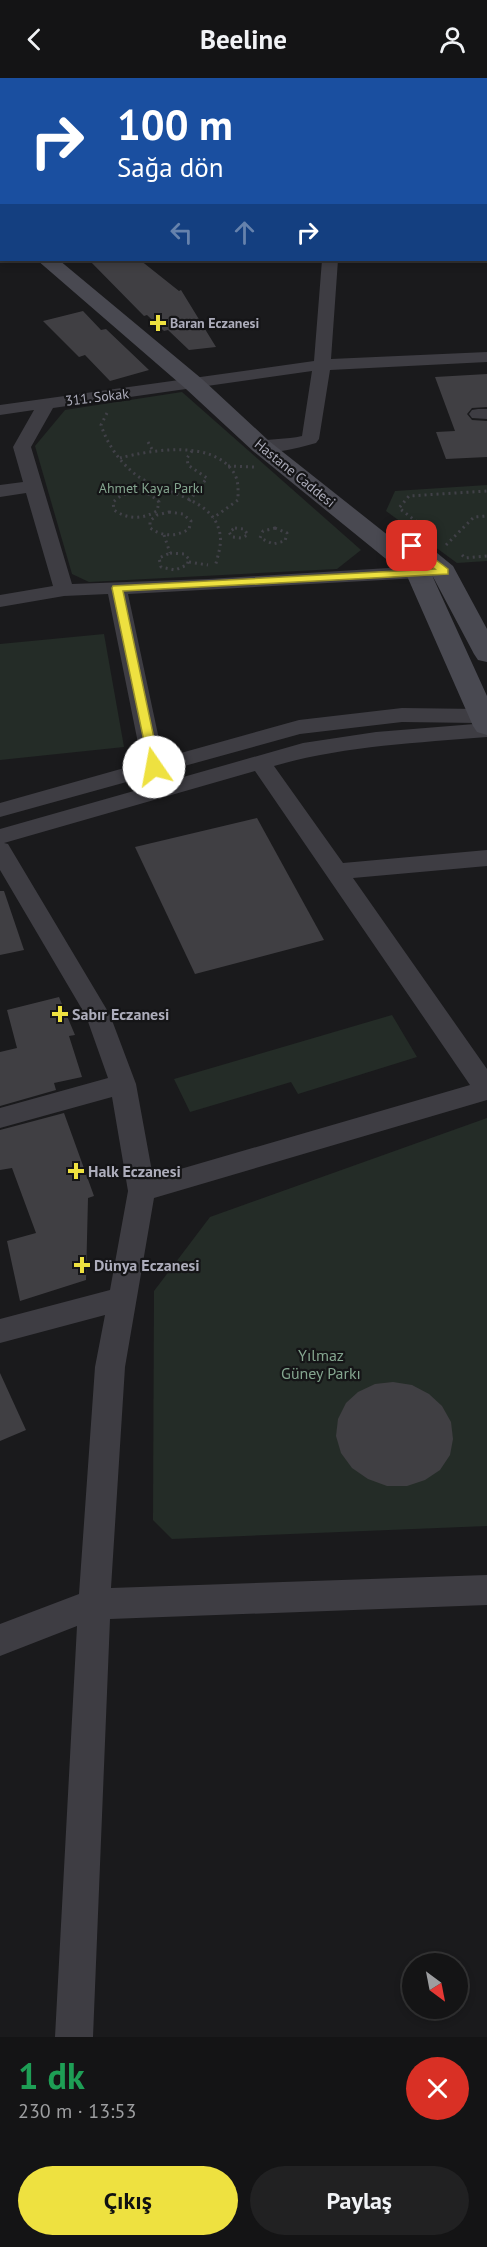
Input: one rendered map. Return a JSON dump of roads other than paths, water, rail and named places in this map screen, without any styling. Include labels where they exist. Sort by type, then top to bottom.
[{"type":"main road","name":"Hastane Caddesi","points":[[48,261],[435,562],[487,654]]},
{"type":"main road","name":"Hastane Caddesi","points":[[70,261],[204,383],[261,446],[435,562],[486,722]]},
{"type":"street","points":[[261,446],[287,445],[310,439],[322,365],[330,261]]},
{"type":"street","name":"311. Sokak","points":[[0,410],[322,365],[487,357]]},
{"type":"street","points":[[48,402],[22,447],[64,590]]},
{"type":"street","points":[[0,490],[33,486]]},
{"type":"street","points":[[0,601],[64,590],[208,585],[435,562]]},
{"type":"street","points":[[117,588],[154,767]]},
{"type":"street","points":[[0,810],[298,728],[402,715],[486,722]]},
{"type":"street","points":[[0,837],[303,750],[486,722]]},
{"type":"street","points":[[142,1191],[487,1089],[260,762]]},
{"type":"street","points":[[0,850],[98,1015],[123,1084],[142,1191],[110,1367],[94,1604],[75,2037]]},
{"type":"street","points":[[336,872],[487,858]]},
{"type":"street","points":[[0,1118],[123,1084]]},
{"type":"street","points":[[0,1331],[122,1299]]},
{"type":"street","points":[[0,1640],[94,1604],[487,1590]]},
{"type":"place","name":"Baran Eczanesi","points":[[158,323]]},
{"type":"place","name":"Sabır Eczanesi","points":[[60,1014]]},
{"type":"place","name":"Halk Eczanesi","points":[[76,1171]]},
{"type":"place","name":"Dünya Eczanesi","points":[[82,1265]]},
{"type":"park label","name":"Ahmet Kaya Parkı","points":[[151,488]]},
{"type":"park label","name":"Yılmaz Güney Parkı","points":[[321,1364]]}]
